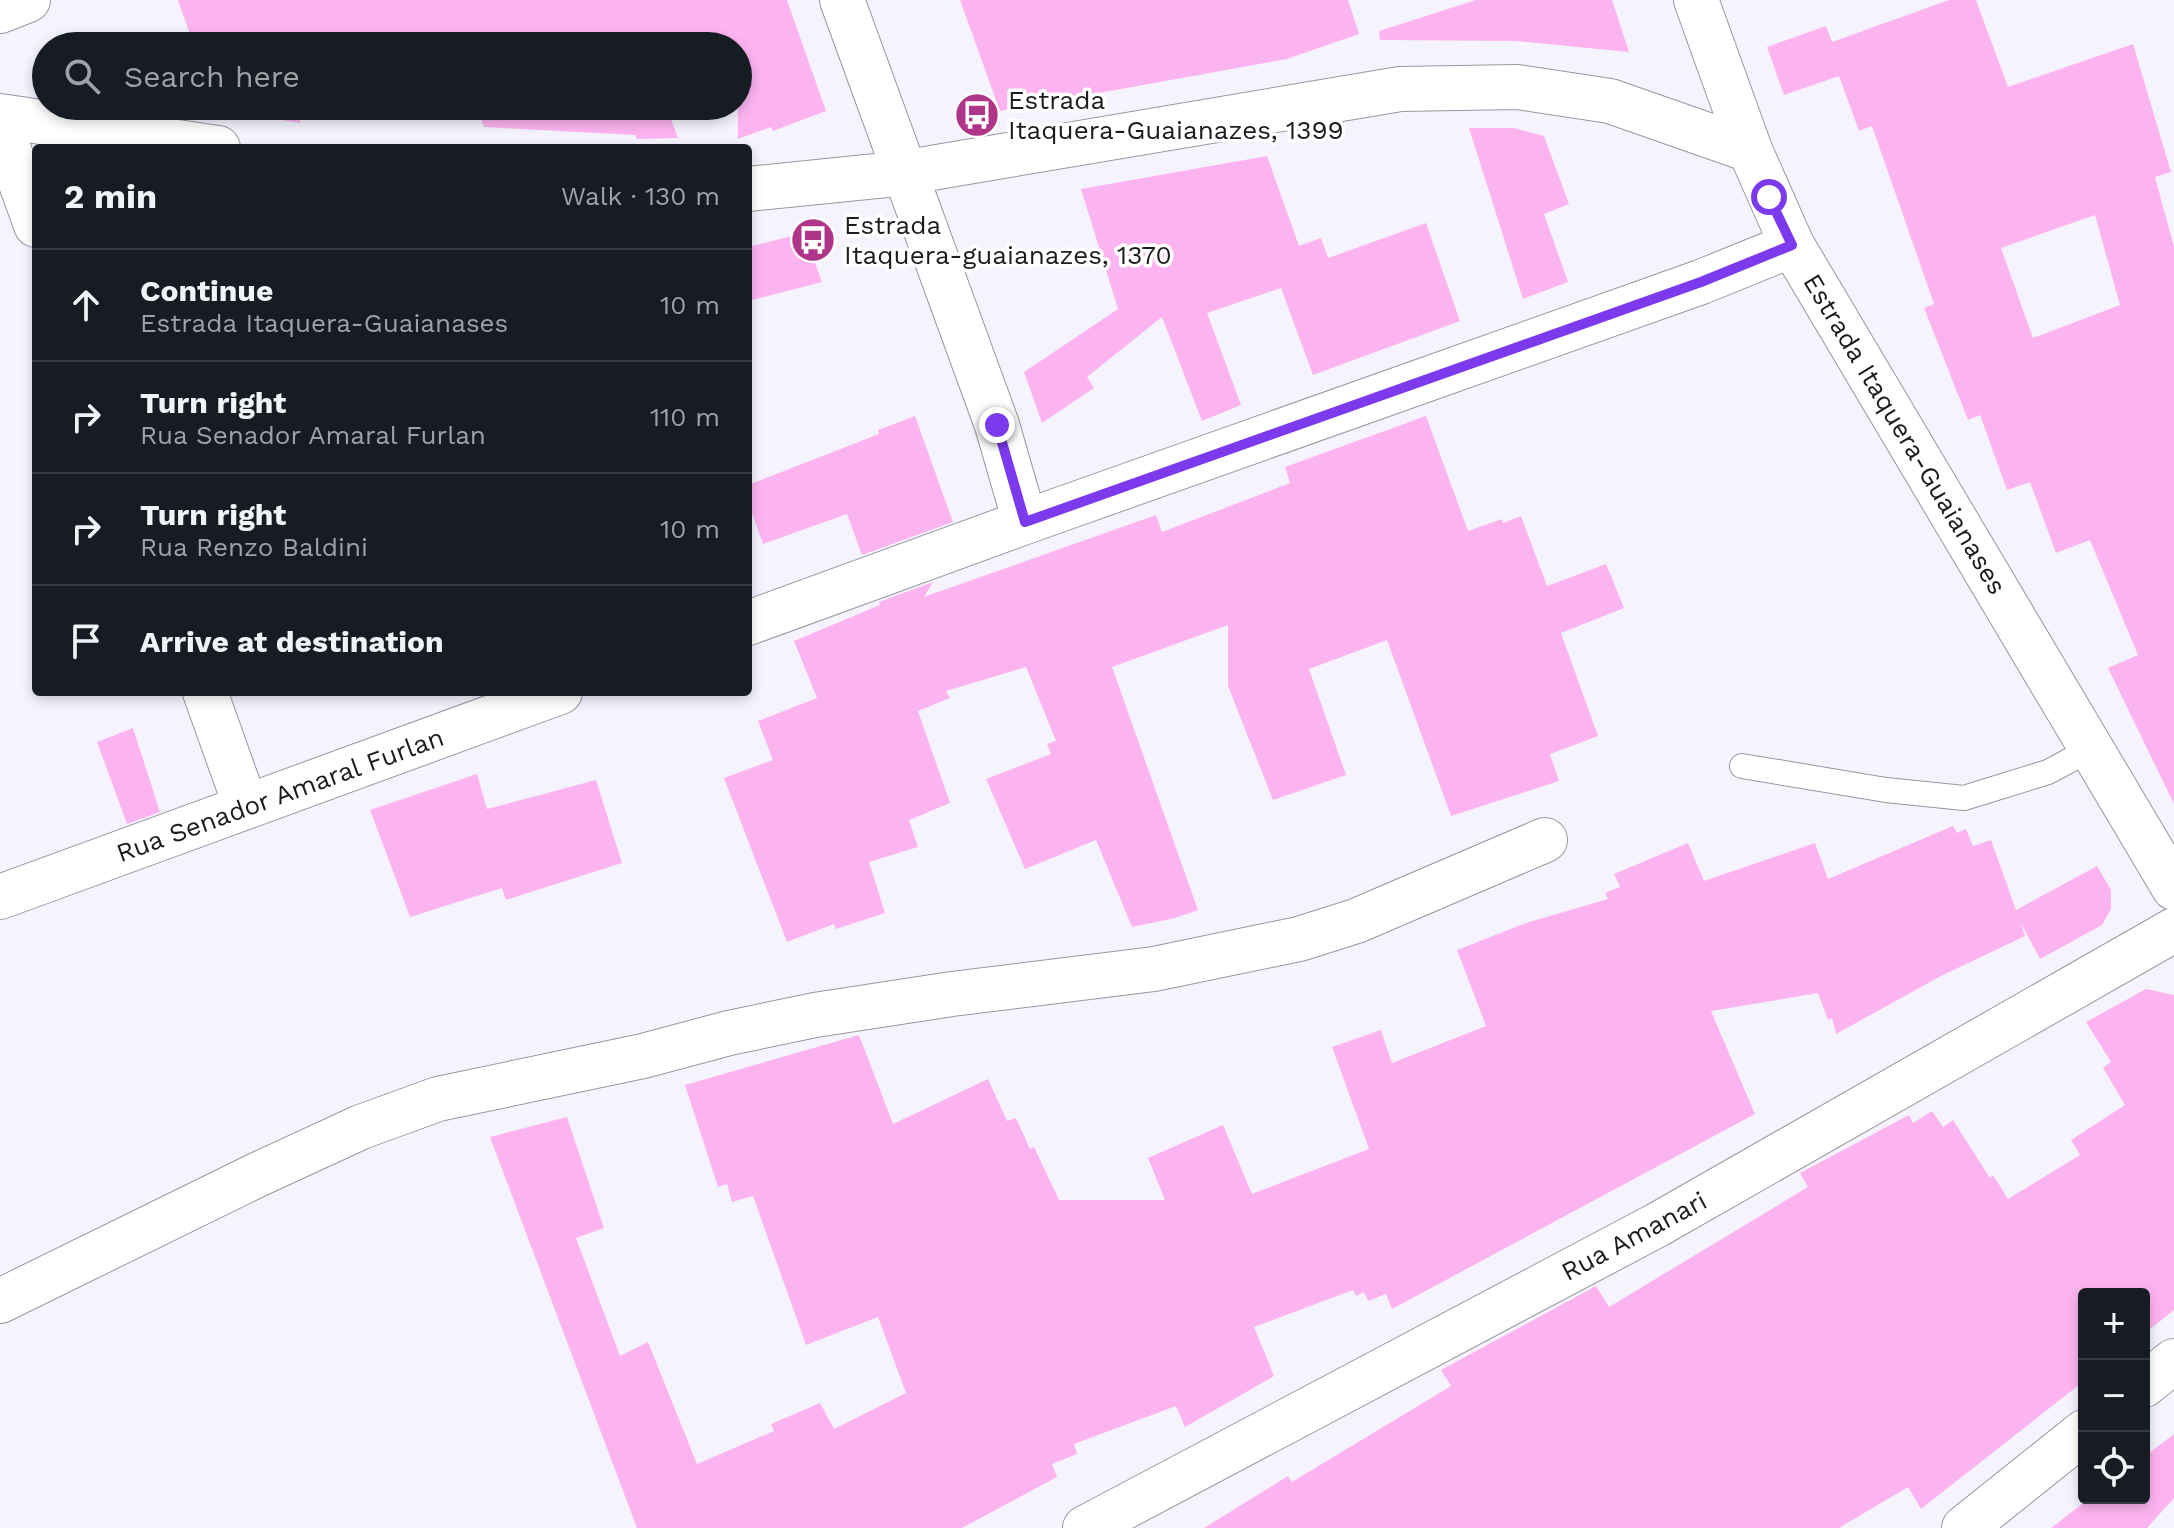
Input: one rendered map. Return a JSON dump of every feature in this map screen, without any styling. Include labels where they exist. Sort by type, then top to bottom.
[{"type":"street","points":[[0,11],[28,0]]},
{"type":"street","points":[[842,0],[997,425],[1025,522]]},
{"type":"street","name":"Estrada Itaquera-Guaianases","points":[[1696,0],[1750,150],[1792,245],[2174,888]]},
{"type":"street","points":[[752,189],[906,173],[1400,89],[1517,87],[1610,101],[1750,150]]},
{"type":"street","points":[[0,116],[191,144]]},
{"type":"street","points":[[0,125],[32,214]]},
{"type":"street","points":[[752,622],[1701,282],[1792,245]]},
{"type":"street","points":[[206,696],[246,807]]},
{"type":"street","name":"Rua Senador Amaral Furlan","points":[[0,897],[549,696]]},
{"type":"street","points":[[0,1301],[317,1147],[438,1099],[643,1056],[729,1033],[815,1015],[1154,969],[1299,939],[1356,921],[1545,840]]},
{"type":"street","name":"Rua Amanari","points":[[1085,1528],[1137,1516],[1657,1225],[2174,930]]},
{"type":"street","points":[[2150,1380],[2174,1361]]},
{"type":"street","points":[[1964,1528],[2078,1437]]},
{"type":"lane","points":[[1742,766],[1886,790],[1964,798],[2048,772],[2091,749]]},
{"type":"building","points":[[178,0],[787,0],[826,111],[773,131],[771,127],[738,139],[738,120],[752,120],[752,32],[189,32]]},
{"type":"building","points":[[960,0],[1348,0],[1359,34],[1287,59],[1000,111]]},
{"type":"building","points":[[1476,0],[1612,0],[1629,52],[1517,41],[1380,40],[1379,31]]},
{"type":"building","points":[[1949,0],[1976,0],[2008,87],[2133,44],[2171,172],[2155,177],[2174,247],[2174,804],[2108,668],[2138,655],[2090,540],[2056,553],[2030,482],[2007,490],[1980,415],[1968,420],[1924,308],[1934,304],[1872,126],[1859,131],[1839,76],[1784,95],[1767,47],[1826,26],[1832,42]],"holes":[[[2095,215],[2120,305],[2033,338],[2001,248]]]},
{"type":"building","points":[[481,120],[671,120],[678,138],[637,139],[635,135],[484,127]]},
{"type":"building","points":[[1469,128],[1514,128],[1544,136],[1569,204],[1544,214],[1568,282],[1523,299]]},
{"type":"building","points":[[1267,156],[1299,246],[1321,238],[1328,258],[1426,223],[1460,321],[1313,375],[1281,288],[1207,313],[1241,405],[1202,421],[1162,317],[1087,377],[1094,388],[1042,423],[1024,372],[1118,309],[1081,189]]},
{"type":"building","points":[[804,233],[822,282],[752,300],[752,246]]},
{"type":"building","points":[[915,416],[953,522],[862,555],[847,514],[763,544],[752,513],[752,483],[879,434],[878,430]]},
{"type":"building","points":[[1426,416],[1468,531],[1521,516],[1547,586],[1606,564],[1624,608],[1561,633],[1598,736],[1550,754],[1559,781],[1451,816],[1387,640],[1309,669],[1346,775],[1273,800],[1228,686],[1228,625],[1112,667],[1198,910],[1132,927],[1096,840],[1025,869],[986,779],[1051,754],[1047,744],[1056,741],[1026,667],[946,691],[950,698],[918,711],[950,803],[909,820],[918,847],[869,862],[885,913],[836,929],[834,924],[787,942],[724,778],[773,760],[758,721],[817,698],[794,641],[880,605],[879,602],[933,582],[924,597],[1156,515],[1162,532],[1290,483],[1285,467]]},
{"type":"building","points":[[133,728],[160,812],[127,824],[97,742]]},
{"type":"building","points":[[477,774],[487,809],[596,780],[622,863],[506,900],[502,888],[410,917],[370,810]]},
{"type":"building","points":[[1953,826],[1957,833],[1966,829],[1973,846],[1991,840],[2016,910],[2097,866],[2111,890],[2111,909],[2102,925],[2040,959],[2021,923],[2025,936],[1941,976],[1836,1034],[1832,1018],[1828,1020],[1818,993],[1711,1011],[1755,1114],[1392,1309],[1386,1294],[1368,1301],[1364,1292],[1356,1296],[1353,1290],[1254,1327],[1274,1376],[1185,1427],[1176,1406],[1074,1444],[1077,1454],[1052,1464],[1057,1477],[962,1528],[637,1528],[490,1137],[567,1117],[604,1228],[576,1238],[620,1356],[648,1342],[697,1464],[774,1431],[771,1424],[820,1403],[834,1429],[906,1393],[878,1317],[806,1345],[753,1196],[732,1202],[727,1184],[718,1187],[685,1085],[859,1035],[893,1124],[988,1079],[1007,1121],[1016,1118],[1030,1149],[1034,1147],[1059,1200],[1165,1200],[1148,1158],[1223,1125],[1252,1194],[1369,1149],[1332,1047],[1381,1030],[1392,1063],[1486,1026],[1457,950],[1526,923],[1608,899],[1605,893],[1620,887],[1614,874],[1688,843],[1704,881],[1815,843],[1828,879]]},
{"type":"building","points":[[2146,989],[2174,995],[2174,1310],[2150,1329],[2150,1288],[2078,1288],[2078,1386],[1921,1509],[1908,1487],[1839,1528],[1204,1528],[1288,1476],[1292,1482],[1451,1386],[1441,1370],[1596,1286],[1609,1307],[1808,1187],[1800,1173],[1909,1115],[1913,1123],[1932,1111],[1943,1127],[1953,1120],[1990,1178],[1993,1175],[2008,1199],[2080,1155],[2071,1140],[2125,1105],[2103,1068],[2111,1062],[2086,1022]]},
{"type":"building","points":[[2174,1434],[2174,1498],[2147,1528],[2051,1528],[2082,1504],[2150,1504],[2150,1452]]},
{"type":"place","name":"Estrada Itaquera-Guaianazes, 1399","points":[[977,115]]},
{"type":"place","name":"Estrada Itaquera-guaianazes, 1370","points":[[813,240]]},
{"type":"route","points":[[997,425],[1025,522],[1701,282],[1792,245],[1769,197]]}]
